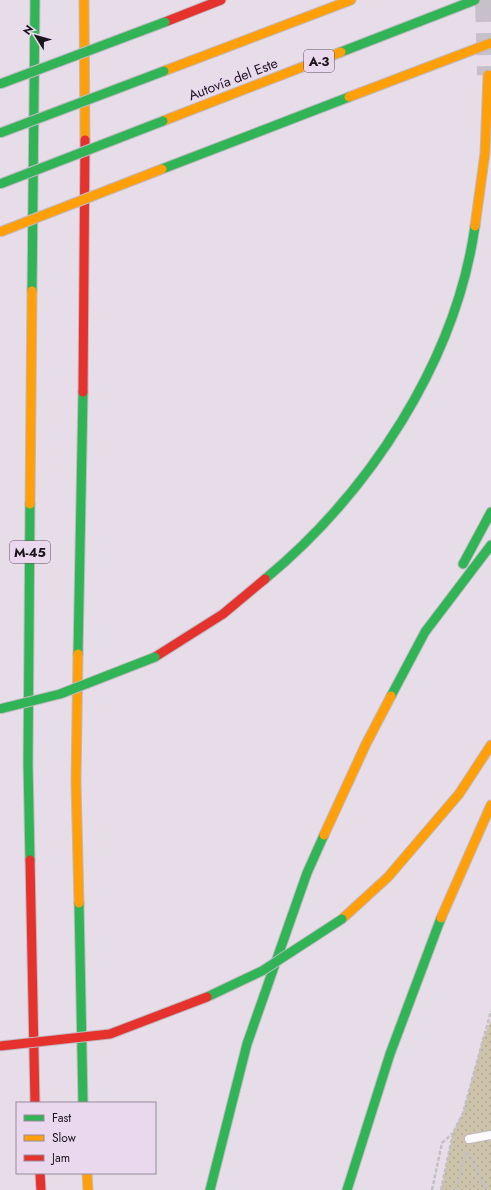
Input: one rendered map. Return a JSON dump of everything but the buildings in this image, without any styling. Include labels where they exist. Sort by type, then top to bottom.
[{"type":"main road","name":"M-45","points":[[35,0],[28,756],[35,1102]]},
{"type":"main road","points":[[83,1102],[76,782],[85,270],[84,0]]},
{"type":"main road","points":[[0,84],[221,0]]},
{"type":"main road","points":[[0,133],[351,0]]},
{"type":"main road","name":"Autovía del Este","points":[[0,184],[475,0]]},
{"type":"main road","points":[[0,232],[491,43]]},
{"type":"main road","points":[[0,709],[15,707],[88,686],[155,657],[223,614],[281,566],[330,517],[378,456],[422,387],[454,315],[474,231],[485,153],[488,75]]},
{"type":"main road","points":[[210,1190],[247,1044],[307,873],[366,744],[491,512]]},
{"type":"main road","points":[[425,632],[491,545]]},
{"type":"main road","points":[[0,1046],[110,1034],[202,1000],[262,971],[342,919],[388,877],[459,794],[491,745]]},
{"type":"main road","points":[[347,1190],[365,1126],[420,972],[476,835],[491,805]]},
{"type":"main road","points":[[40,1174],[41,1190]]},
{"type":"main road","points":[[87,1174],[88,1190]]},
{"type":"lane","points":[[356,1190],[365,1126]]},
{"type":"lane","points":[[469,1139],[491,1135]]},
{"type":"path","points":[[441,1190],[453,1133],[463,1113],[491,1011]]},
{"type":"path","points":[[453,1133],[458,1139]]},
{"type":"path","points":[[432,1190],[442,1143],[453,1133]]},
{"type":"path","points":[[456,1190],[466,1151],[473,1161],[486,1190]]},
{"type":"shaded area","points":[[491,1020],[491,1190],[441,1190],[453,1133],[463,1113],[482,1042]]},
{"type":"tunnel","points":[[486,0],[488,75]]},
{"type":"traffic: fast","points":[[32,291],[35,0]]},
{"type":"traffic: fast","points":[[341,52],[475,0]]},
{"type":"traffic: fast","points":[[0,84],[165,22]]},
{"type":"traffic: fast","points":[[0,133],[164,71]]},
{"type":"traffic: fast","points":[[162,169],[349,97]]},
{"type":"traffic: fast","points":[[0,184],[163,121]]},
{"type":"traffic: fast","points":[[265,579],[303,545],[339,507],[372,465],[402,421],[428,374],[449,326],[465,276],[475,226]]},
{"type":"traffic: fast","points":[[78,654],[83,392]]},
{"type":"traffic: fast","points":[[30,504],[28,764],[30,860]]},
{"type":"traffic: fast","points":[[463,564],[491,512]]},
{"type":"traffic: fast","points":[[391,696],[425,632],[491,545]]},
{"type":"traffic: fast","points":[[0,709],[60,694],[155,657]]},
{"type":"traffic: fast","points":[[210,1190],[247,1044],[307,873],[324,835]]},
{"type":"traffic: fast","points":[[79,903],[83,1102]]},
{"type":"traffic: fast","points":[[347,1190],[390,1054],[441,918]]},
{"type":"traffic: fast","points":[[207,997],[262,971],[342,919]]},
{"type":"traffic: slow","points":[[84,0],[85,140]]},
{"type":"traffic: slow","points":[[164,71],[351,0]]},
{"type":"traffic: slow","points":[[349,97],[491,43]]},
{"type":"traffic: slow","points":[[163,121],[341,52]]},
{"type":"traffic: slow","points":[[475,226],[485,153],[488,75]]},
{"type":"traffic: slow","points":[[0,232],[162,169]]},
{"type":"traffic: slow","points":[[30,504],[32,291]]},
{"type":"traffic: slow","points":[[78,654],[76,782],[79,903]]},
{"type":"traffic: slow","points":[[324,835],[366,744],[391,696]]},
{"type":"traffic: slow","points":[[342,919],[388,877],[459,794],[491,745]]},
{"type":"traffic: slow","points":[[441,918],[491,805]]},
{"type":"traffic: slow","points":[[87,1174],[88,1190]]},
{"type":"traffic: jam","points":[[165,22],[221,0]]},
{"type":"traffic: jam","points":[[83,392],[85,140]]},
{"type":"traffic: jam","points":[[155,657],[223,614],[265,579]]},
{"type":"traffic: jam","points":[[30,860],[35,1102]]},
{"type":"traffic: jam","points":[[0,1046],[110,1034],[207,997]]},
{"type":"traffic: jam","points":[[40,1174],[41,1190]]}]
